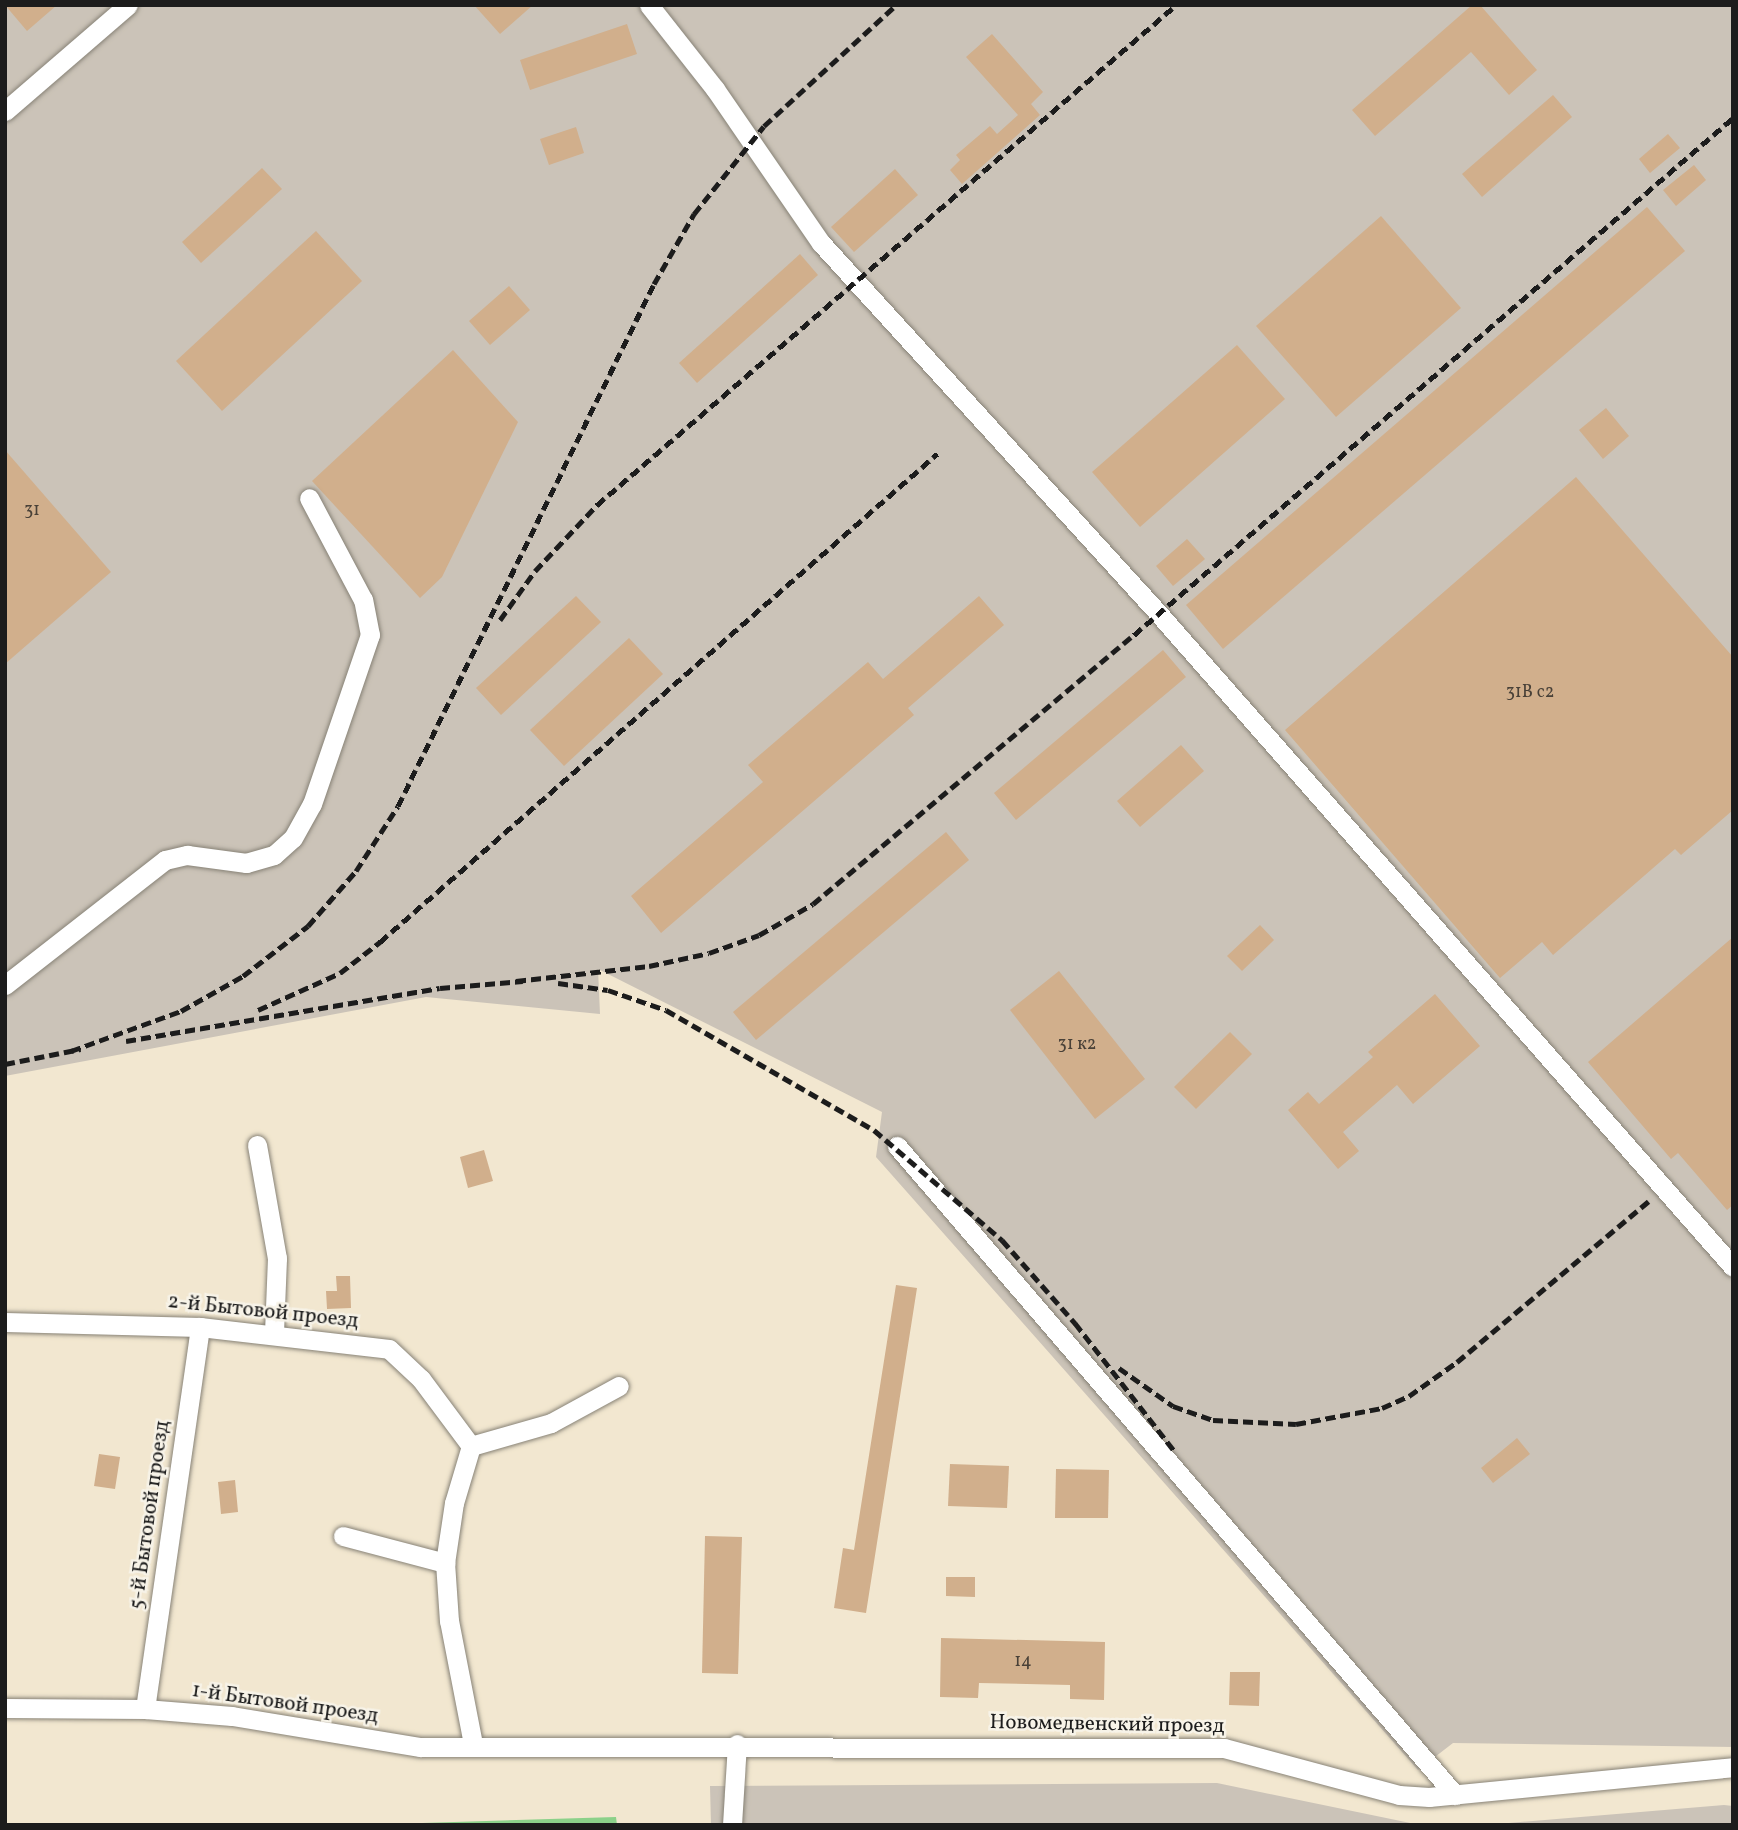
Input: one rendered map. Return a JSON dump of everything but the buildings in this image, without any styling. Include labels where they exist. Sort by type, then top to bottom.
[{"type":"street","points":[[5,111],[128,5]]},
{"type":"street","points":[[649,5],[715,89],[821,243],[1159,614],[1733,1268]]},
{"type":"street","points":[[5,985],[165,860],[187,855],[246,863],[274,855],[293,838],[312,804],[370,635],[363,600],[309,498]]},
{"type":"street","points":[[257,1144],[277,1258],[274,1332]]},
{"type":"street","points":[[897,1146],[1455,1795]]},
{"type":"street","name":"2-й Бытовой проезд","points":[[5,1322],[200,1327],[274,1332],[389,1349],[421,1379],[471,1446]]},
{"type":"street","name":"5-й Бытовой проезд","points":[[145,1709],[200,1327]]},
{"type":"street","points":[[474,1744],[449,1622],[445,1563],[454,1503],[471,1446],[551,1423],[619,1386]]},
{"type":"street","points":[[343,1536],[445,1563]]},
{"type":"street","name":"1-й Бытовой проезд","points":[[5,1707],[145,1709],[252,1719],[420,1747],[474,1744]]},
{"type":"street","name":"Новомедвенский проезд","points":[[474,1744],[1224,1748],[1399,1795],[1455,1795],[1733,1768]]},
{"type":"street","points":[[732,1825],[737,1744]]},
{"type":"shaded area","points":[[5,5],[1733,5],[1733,1747],[1453,1743],[1418,1770],[876,1157],[882,1112],[598,969],[600,1014],[426,997],[5,1076]]},
{"type":"shaded area","points":[[1217,1783],[1420,1825],[711,1825],[710,1786]]},
{"type":"shaded area","points":[[1733,1806],[1733,1825],[1485,1825]]},
{"type":"green space","points":[[616,1817],[617,1825],[358,1825]]},
{"type":"railway","points":[[71,1051],[181,1011],[243,976],[308,926],[356,871],[398,806],[654,284],[694,214],[764,126],[896,5]]},
{"type":"railway","points":[[500,620],[535,571],[597,505],[1176,5]]},
{"type":"railway","points":[[516,981],[649,966],[709,953],[759,935],[813,904],[1134,635],[1733,118]]},
{"type":"railway","points":[[258,1010],[340,973],[380,942],[937,454]]},
{"type":"railway","points":[[126,1041],[440,988],[523,981]]},
{"type":"railway","points":[[558,983],[608,990],[666,1010],[874,1130],[1002,1240],[1075,1323],[1175,1452]]},
{"type":"railway","points":[[5,1064],[81,1049]]},
{"type":"railway","points":[[1119,1368],[1173,1406],[1213,1420],[1296,1424],[1382,1408],[1409,1396],[1457,1362],[1650,1200]]}]
